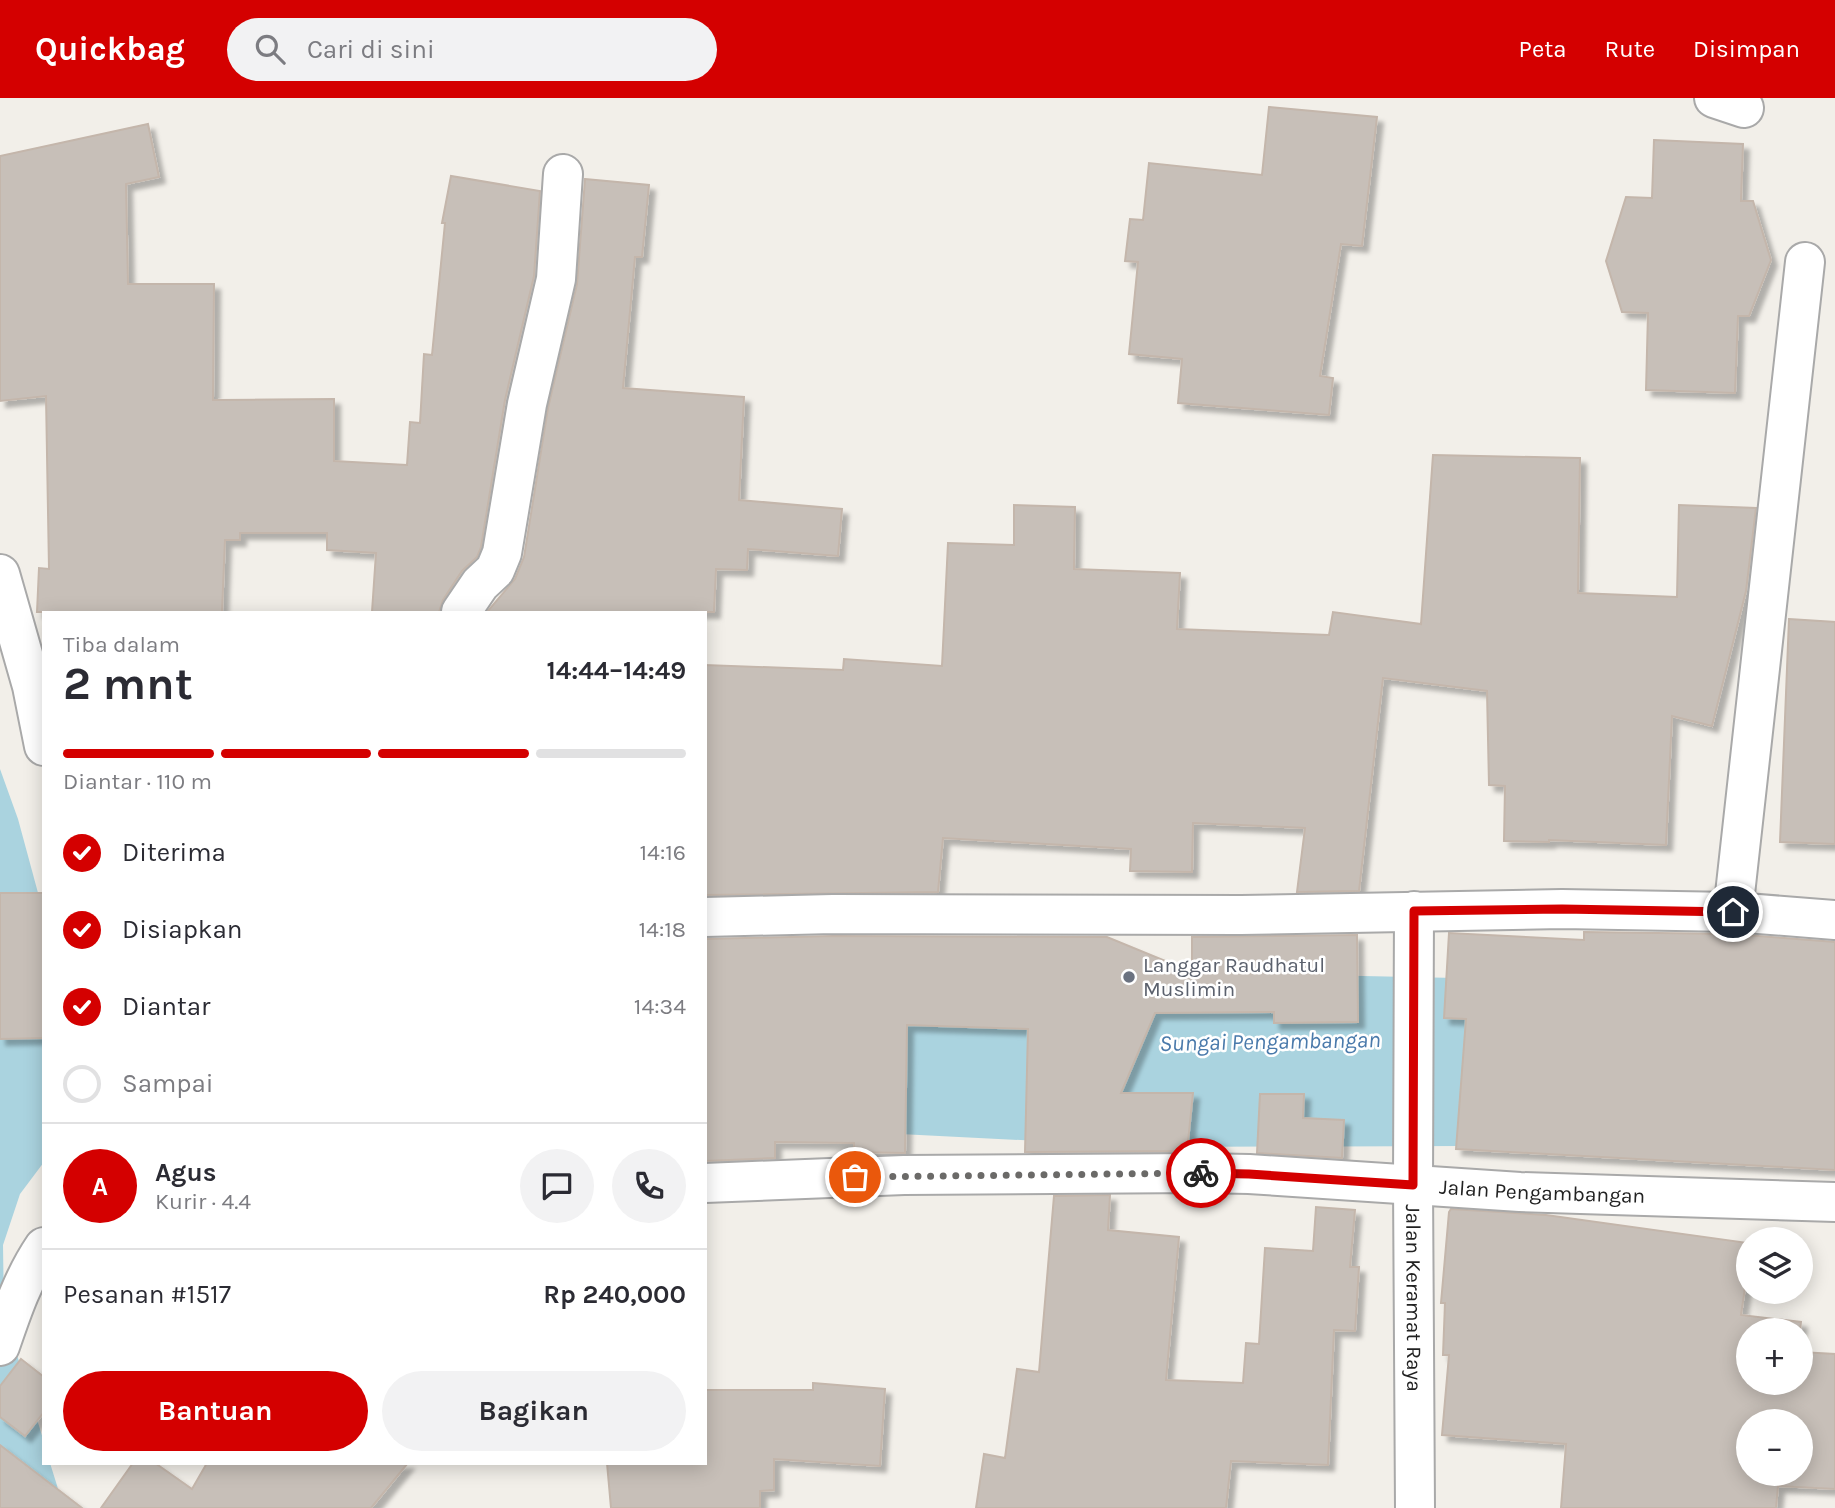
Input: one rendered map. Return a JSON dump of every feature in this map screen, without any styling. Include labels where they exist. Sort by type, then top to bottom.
[{"type":"street","points":[[462,611],[480,584],[495,570],[502,553],[527,404],[555,279],[563,174]]},
{"type":"street","points":[[1733,912],[1805,262]]},
{"type":"street","points":[[0,574],[32,686],[42,736]]},
{"type":"street","points":[[707,917],[833,914],[1241,915],[1562,909],[1733,912],[1835,920]]},
{"type":"street","name":"Jalan Keramat Raya","points":[[1414,911],[1415,1508]]},
{"type":"street","name":"Jalan Pengambangan","points":[[707,1182],[904,1175],[1413,1175],[1520,1192],[1835,1202]]},
{"type":"street","points":[[0,1346],[17,1296],[42,1250]]},
{"type":"water","points":[[0,769],[18,819],[42,908],[42,1165],[20,1194],[3,1245],[4,1313],[42,1436],[42,1465],[51,1465],[64,1508],[0,1508]]},
{"type":"water","name":"Sungai Pengambangan","points":[[1176,972],[1835,986],[1462,1146],[1156,1147],[707,1124],[707,981]]},
{"type":"building","points":[[1269,107],[1377,117],[1362,246],[1341,244],[1320,376],[1333,378],[1329,415],[1178,403],[1182,359],[1129,354],[1138,262],[1125,261],[1130,219],[1143,220],[1149,163],[1262,175]]},
{"type":"building","points":[[148,124],[159,177],[126,184],[128,284],[214,284],[213,400],[334,399],[334,461],[407,465],[410,422],[420,423],[424,354],[432,355],[445,223],[442,223],[451,176],[540,191],[534,276],[505,400],[481,547],[477,557],[462,571],[443,600],[439,611],[372,611],[376,553],[327,550],[327,533],[240,533],[240,540],[225,540],[222,611],[37,612],[39,568],[49,569],[46,396],[0,401],[0,156]]},
{"type":"building","points":[[1654,140],[1743,144],[1741,201],[1753,201],[1771,260],[1749,316],[1738,316],[1735,393],[1646,390],[1648,313],[1622,312],[1606,261],[1626,197],[1652,198]]},
{"type":"building","points":[[585,179],[649,185],[642,257],[635,257],[623,388],[744,397],[739,500],[842,509],[838,556],[748,549],[747,570],[716,569],[714,612],[488,611],[515,579],[524,557],[548,408],[577,284]]},
{"type":"building","points":[[1433,455],[1580,458],[1578,593],[1677,597],[1679,505],[1756,508],[1746,591],[1712,726],[1672,716],[1666,845],[1549,840],[1504,841],[1505,786],[1489,785],[1487,691],[1383,678],[1359,891],[1297,892],[1305,828],[1193,823],[1192,872],[1130,871],[1131,849],[943,838],[938,892],[707,895],[707,665],[843,670],[844,659],[942,666],[948,543],[1014,545],[1014,505],[1075,507],[1074,569],[1180,573],[1177,629],[1329,635],[1333,612],[1421,624]]},
{"type":"building","points":[[1789,619],[1835,622],[1835,844],[1780,842]]},
{"type":"building","points":[[0,893],[42,893],[42,1038],[0,1039]]},
{"type":"building","points":[[1584,932],[1732,934],[1835,942],[1835,1170],[1456,1149],[1466,1019],[1444,1018],[1449,933],[1584,940]]},
{"type":"building","points":[[1357,935],[1358,1022],[1274,1023],[1274,1012],[1155,1013],[1121,1093],[1193,1093],[1187,1151],[1025,1152],[1028,1029],[907,1025],[905,1153],[854,1152],[854,1143],[775,1142],[775,1158],[707,1161],[707,939],[833,936],[1107,937],[1192,972],[1192,937]]},
{"type":"building","points":[[1260,1094],[1304,1094],[1303,1118],[1344,1120],[1342,1158],[1257,1153]]},
{"type":"building","points":[[1110,1195],[1108,1230],[1179,1237],[1166,1380],[1243,1383],[1246,1343],[1259,1344],[1265,1248],[1313,1251],[1316,1207],[1355,1210],[1350,1267],[1359,1267],[1355,1331],[1334,1330],[1328,1465],[1231,1461],[1226,1508],[976,1508],[984,1454],[1005,1458],[1017,1369],[1039,1372],[1054,1196]]},
{"type":"building","points":[[1451,1209],[1546,1215],[1736,1241],[1736,1304],[1743,1304],[1741,1315],[1767,1318],[1736,1318],[1736,1395],[1813,1395],[1813,1353],[1835,1354],[1835,1489],[1778,1486],[1776,1508],[1561,1508],[1566,1444],[1442,1435],[1449,1355],[1443,1355],[1445,1303],[1441,1303]]},
{"type":"building","points":[[21,1359],[42,1375],[42,1415],[25,1436],[0,1417],[0,1386]]},
{"type":"building","points":[[813,1383],[885,1389],[880,1466],[774,1459],[774,1490],[760,1491],[760,1508],[611,1508],[607,1465],[707,1465],[707,1390],[813,1390]]},
{"type":"building","points":[[0,1445],[82,1508],[0,1508]]},
{"type":"building","points":[[132,1465],[158,1465],[192,1489],[206,1465],[406,1465],[371,1508],[101,1508]]},
{"type":"way so far","points":[[855,1177],[1201,1173]]},
{"type":"place","name":"Langgar Raudhatul Muslimin","points":[[1129,977]]},
{"type":"route","points":[[1201,1173],[1413,1185],[1414,911],[1562,909],[1733,912]]}]
